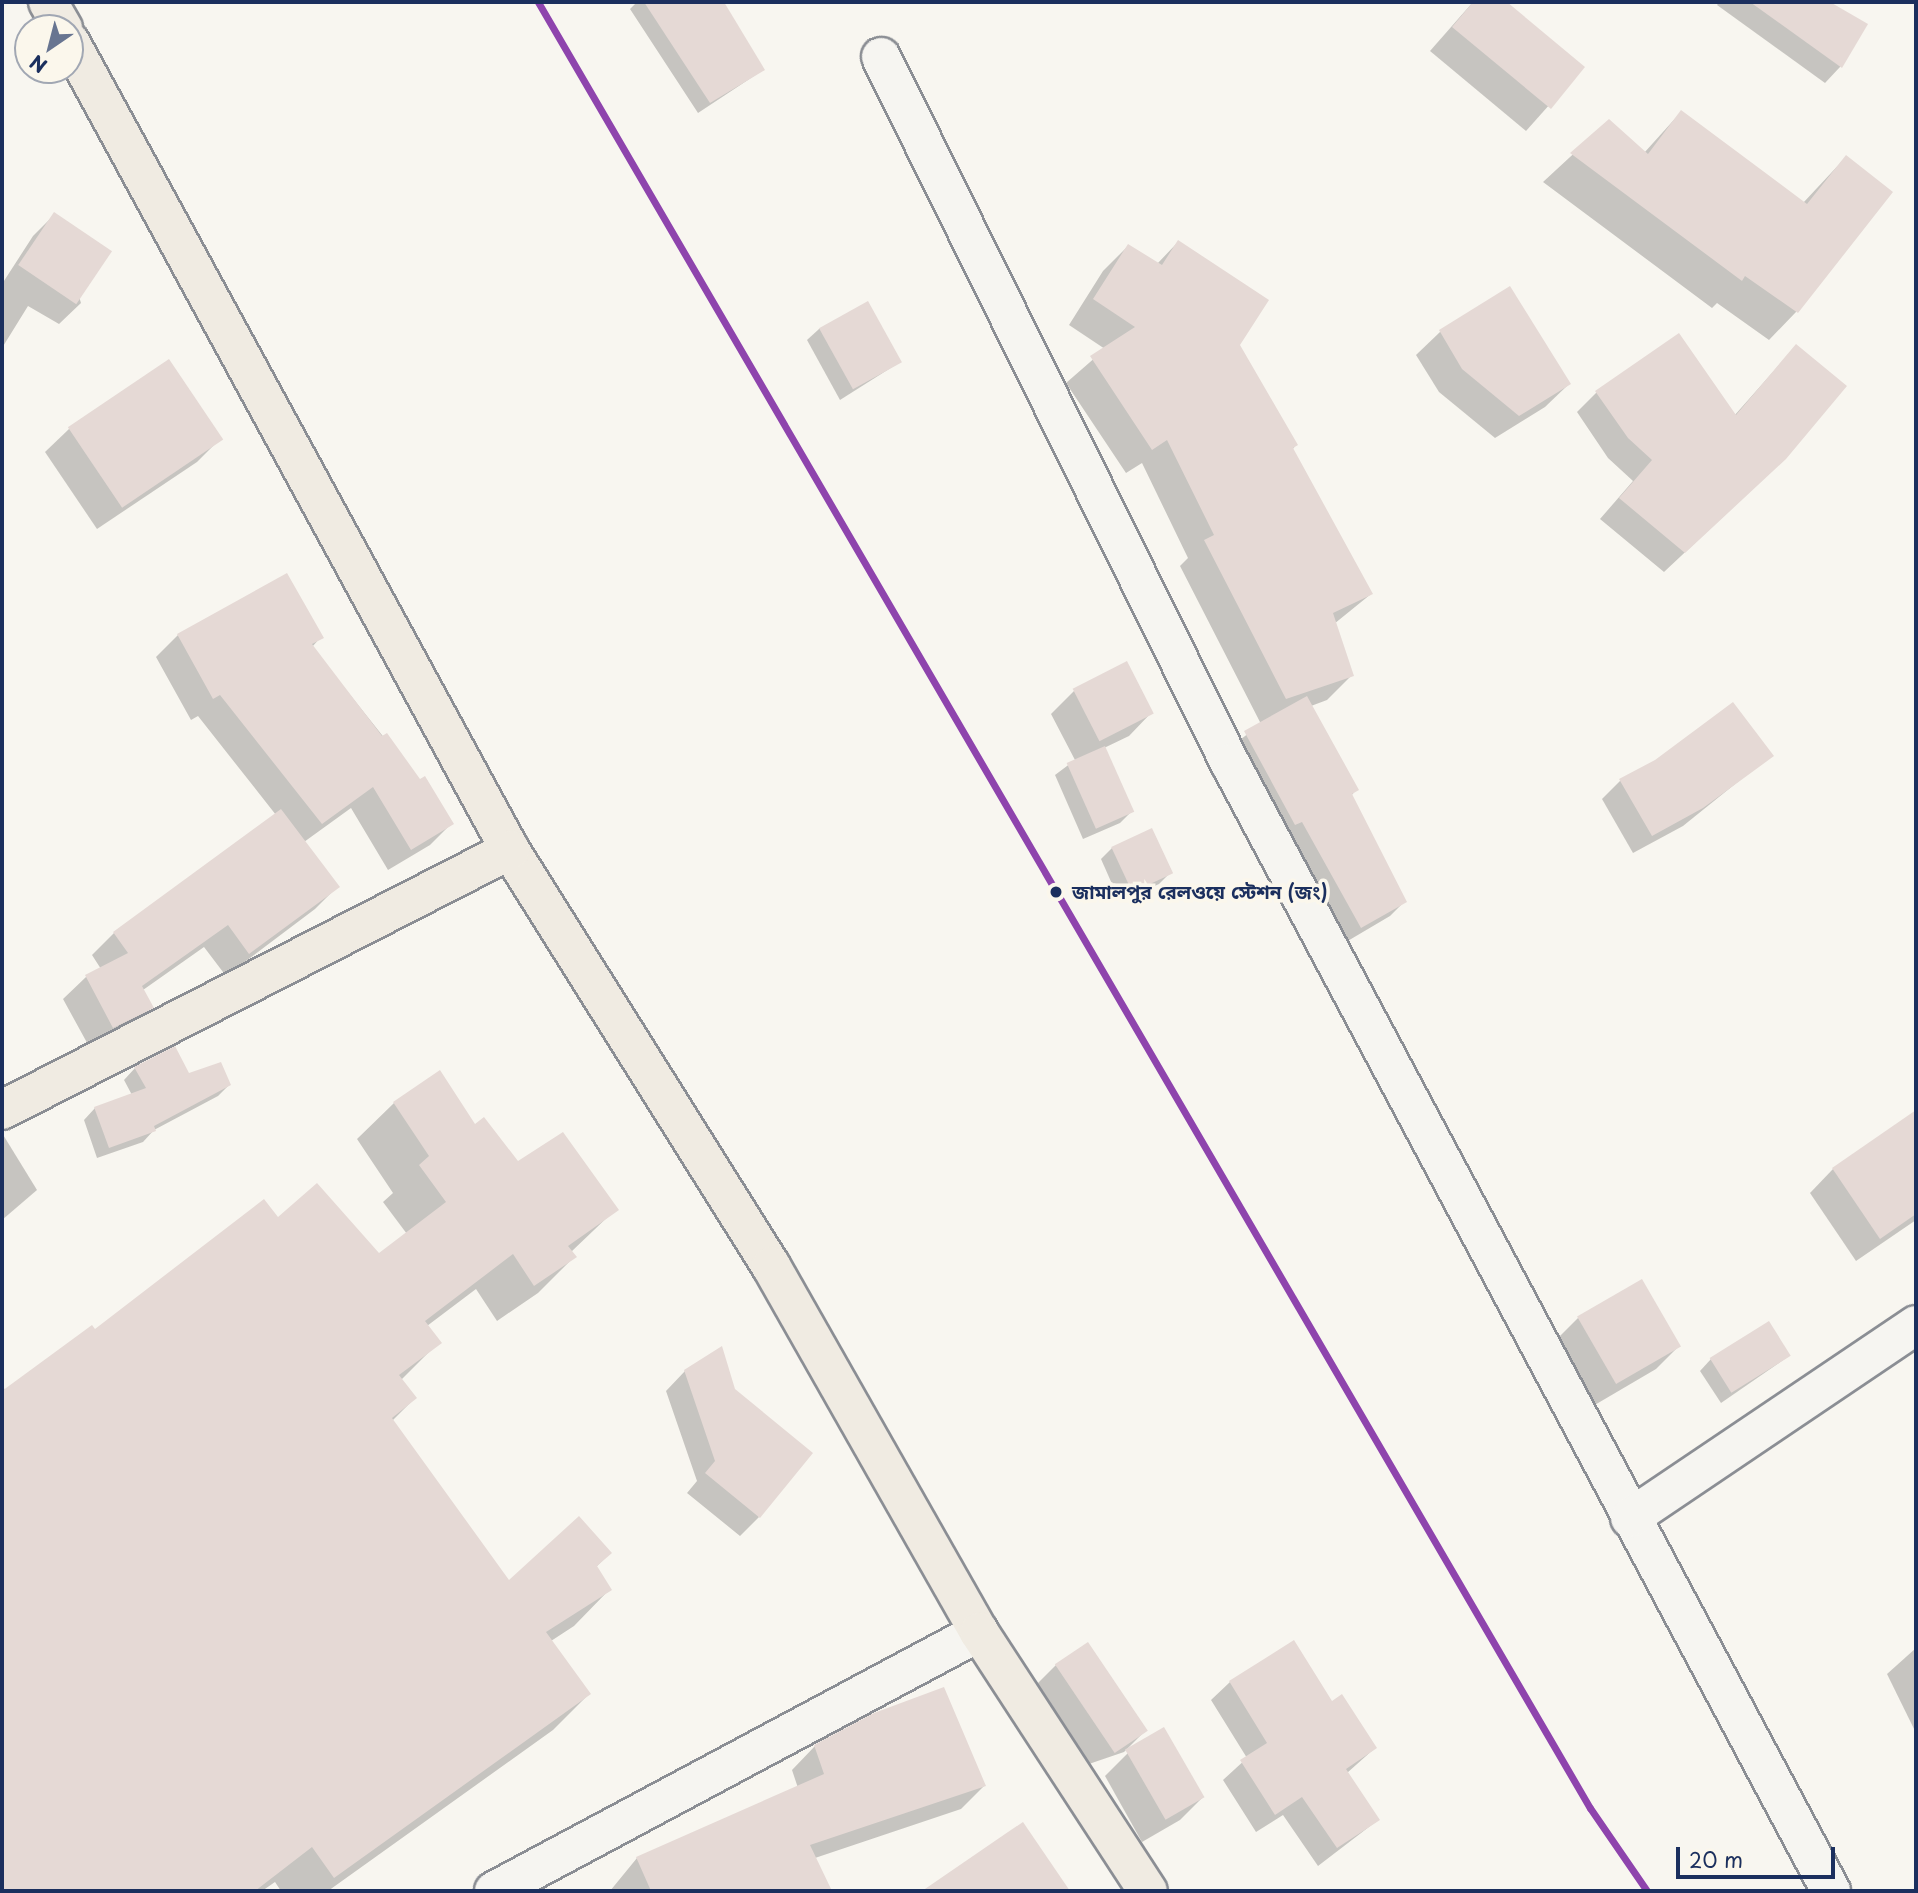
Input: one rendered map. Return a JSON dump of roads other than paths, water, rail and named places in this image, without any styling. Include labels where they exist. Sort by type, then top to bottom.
[{"type":"main road","points":[[84,68],[510,850],[771,1266],[979,1632],[1148,1891]]},
{"type":"main road","points":[[2,1110],[510,850]]},
{"type":"street","points":[[881,57],[1230,763],[1520,1301],[1630,1518],[1831,1891]]},
{"type":"street","points":[[1630,1518],[1916,1325]]},
{"type":"street","points":[[494,1891],[979,1632]]},
{"type":"place","name":"জামালপুর রেলওয়ে স্টেশন (জং)","points":[[1056,892]]}]
